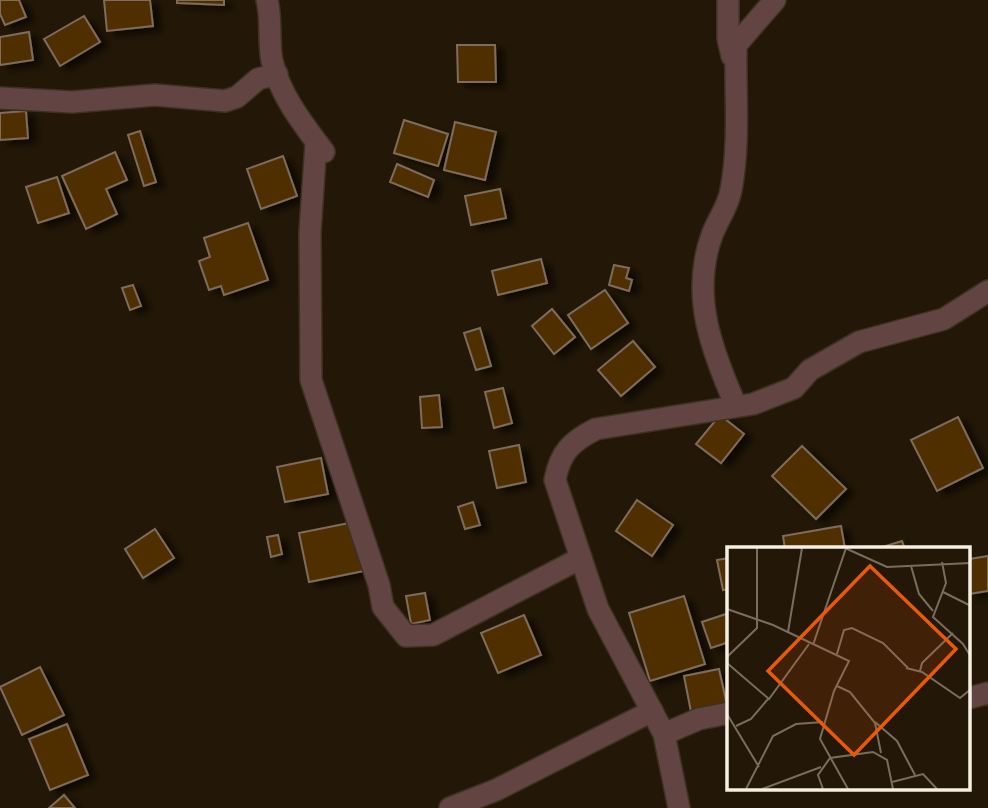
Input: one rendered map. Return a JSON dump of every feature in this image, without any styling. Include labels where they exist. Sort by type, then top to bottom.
[{"type":"street","points":[[267,0],[271,16],[272,59],[276,74],[289,102],[322,150],[310,232],[311,380],[379,585],[383,607],[406,636],[433,635],[581,558]]},
{"type":"street","points":[[729,0],[728,39],[738,82]]},
{"type":"street","points":[[736,406],[712,351],[704,316],[706,261],[712,234],[724,214],[731,192],[736,151],[736,45],[775,0]]},
{"type":"street","points":[[0,98],[72,102],[155,95],[225,101],[237,97],[257,79],[276,74]]},
{"type":"street","points":[[679,808],[664,734],[598,609],[555,480],[565,450],[579,437],[596,429],[753,404],[794,388],[810,370],[859,342],[944,319],[983,304]]},
{"type":"street","points":[[970,698],[988,694]]},
{"type":"street","points":[[450,808],[496,790],[652,711]]},
{"type":"street","points":[[664,734],[699,719],[727,713]]},
{"type":"building","points":[[0,0],[19,0],[26,17],[5,25],[0,14]]},
{"type":"building","points":[[104,0],[150,0],[153,26],[107,31]]},
{"type":"building","points":[[177,0],[224,0],[224,5],[177,3]]},
{"type":"building","points":[[84,16],[100,42],[60,66],[44,39]]},
{"type":"building","points":[[29,32],[33,60],[0,65],[0,37]]},
{"type":"building","points":[[457,45],[495,45],[496,82],[458,82]]},
{"type":"building","points":[[26,111],[28,138],[0,140],[0,113]]},
{"type":"building","points":[[404,120],[448,134],[438,166],[394,153]]},
{"type":"building","points":[[455,122],[496,132],[485,180],[444,170]]},
{"type":"building","points":[[140,131],[156,182],[144,186],[128,135]]},
{"type":"building","points":[[115,152],[127,180],[106,189],[117,214],[86,229],[62,176]]},
{"type":"building","points":[[283,156],[297,196],[261,209],[247,169]]},
{"type":"building","points":[[397,164],[434,180],[428,197],[390,182]]},
{"type":"building","points":[[57,177],[69,213],[38,223],[26,187]]},
{"type":"building","points":[[500,189],[506,218],[471,225],[465,196]]},
{"type":"building","points":[[248,223],[268,280],[224,295],[221,286],[209,290],[199,261],[210,257],[204,238]]},
{"type":"building","points":[[541,259],[547,283],[498,295],[492,271]]},
{"type":"building","points":[[614,265],[629,268],[626,278],[632,280],[629,291],[609,285]]},
{"type":"building","points":[[133,285],[141,306],[130,310],[122,288]]},
{"type":"building","points":[[605,290],[628,323],[591,349],[568,315]]},
{"type":"building","points":[[552,309],[575,337],[554,354],[532,326]]},
{"type":"building","points":[[480,328],[491,366],[476,370],[464,333]]},
{"type":"building","points":[[633,341],[655,367],[621,396],[598,370]]},
{"type":"building","points":[[503,388],[512,423],[494,428],[485,392]]},
{"type":"building","points":[[439,395],[442,427],[422,428],[420,397]]},
{"type":"building","points":[[720,415],[744,434],[721,463],[696,444]]},
{"type":"building","points":[[958,417],[983,468],[937,491],[911,440]]},
{"type":"building","points":[[519,445],[526,482],[497,488],[489,451]]},
{"type":"building","points":[[802,446],[846,489],[816,519],[772,476]]},
{"type":"building","points":[[321,458],[328,494],[285,502],[277,467]]},
{"type":"building","points":[[637,500],[673,525],[652,556],[616,531]]},
{"type":"building","points":[[473,502],[480,525],[465,529],[458,507]]},
{"type":"building","points":[[354,522],[364,571],[309,582],[299,533]]},
{"type":"building","points":[[841,526],[845,547],[785,547],[783,536]]},
{"type":"building","points":[[155,529],[174,558],[143,578],[125,549]]},
{"type":"building","points":[[278,535],[282,554],[271,557],[267,537]]},
{"type":"building","points":[[902,541],[904,547],[882,547]]},
{"type":"building","points":[[988,556],[988,591],[970,594],[970,559]]},
{"type":"building","points":[[727,558],[727,589],[723,590],[717,560]]},
{"type":"building","points":[[425,593],[430,620],[411,624],[406,596]]},
{"type":"building","points":[[684,596],[705,664],[650,681],[629,613]]},
{"type":"building","points":[[727,614],[727,643],[711,648],[702,622]]},
{"type":"building","points":[[524,615],[541,655],[498,673],[481,633]]},
{"type":"building","points":[[40,667],[64,715],[22,735],[0,687]]},
{"type":"building","points":[[719,669],[727,705],[691,712],[684,676]]},
{"type":"building","points":[[67,724],[88,775],[50,790],[29,739]]},
{"type":"building","points":[[64,795],[75,808],[49,808]]}]
